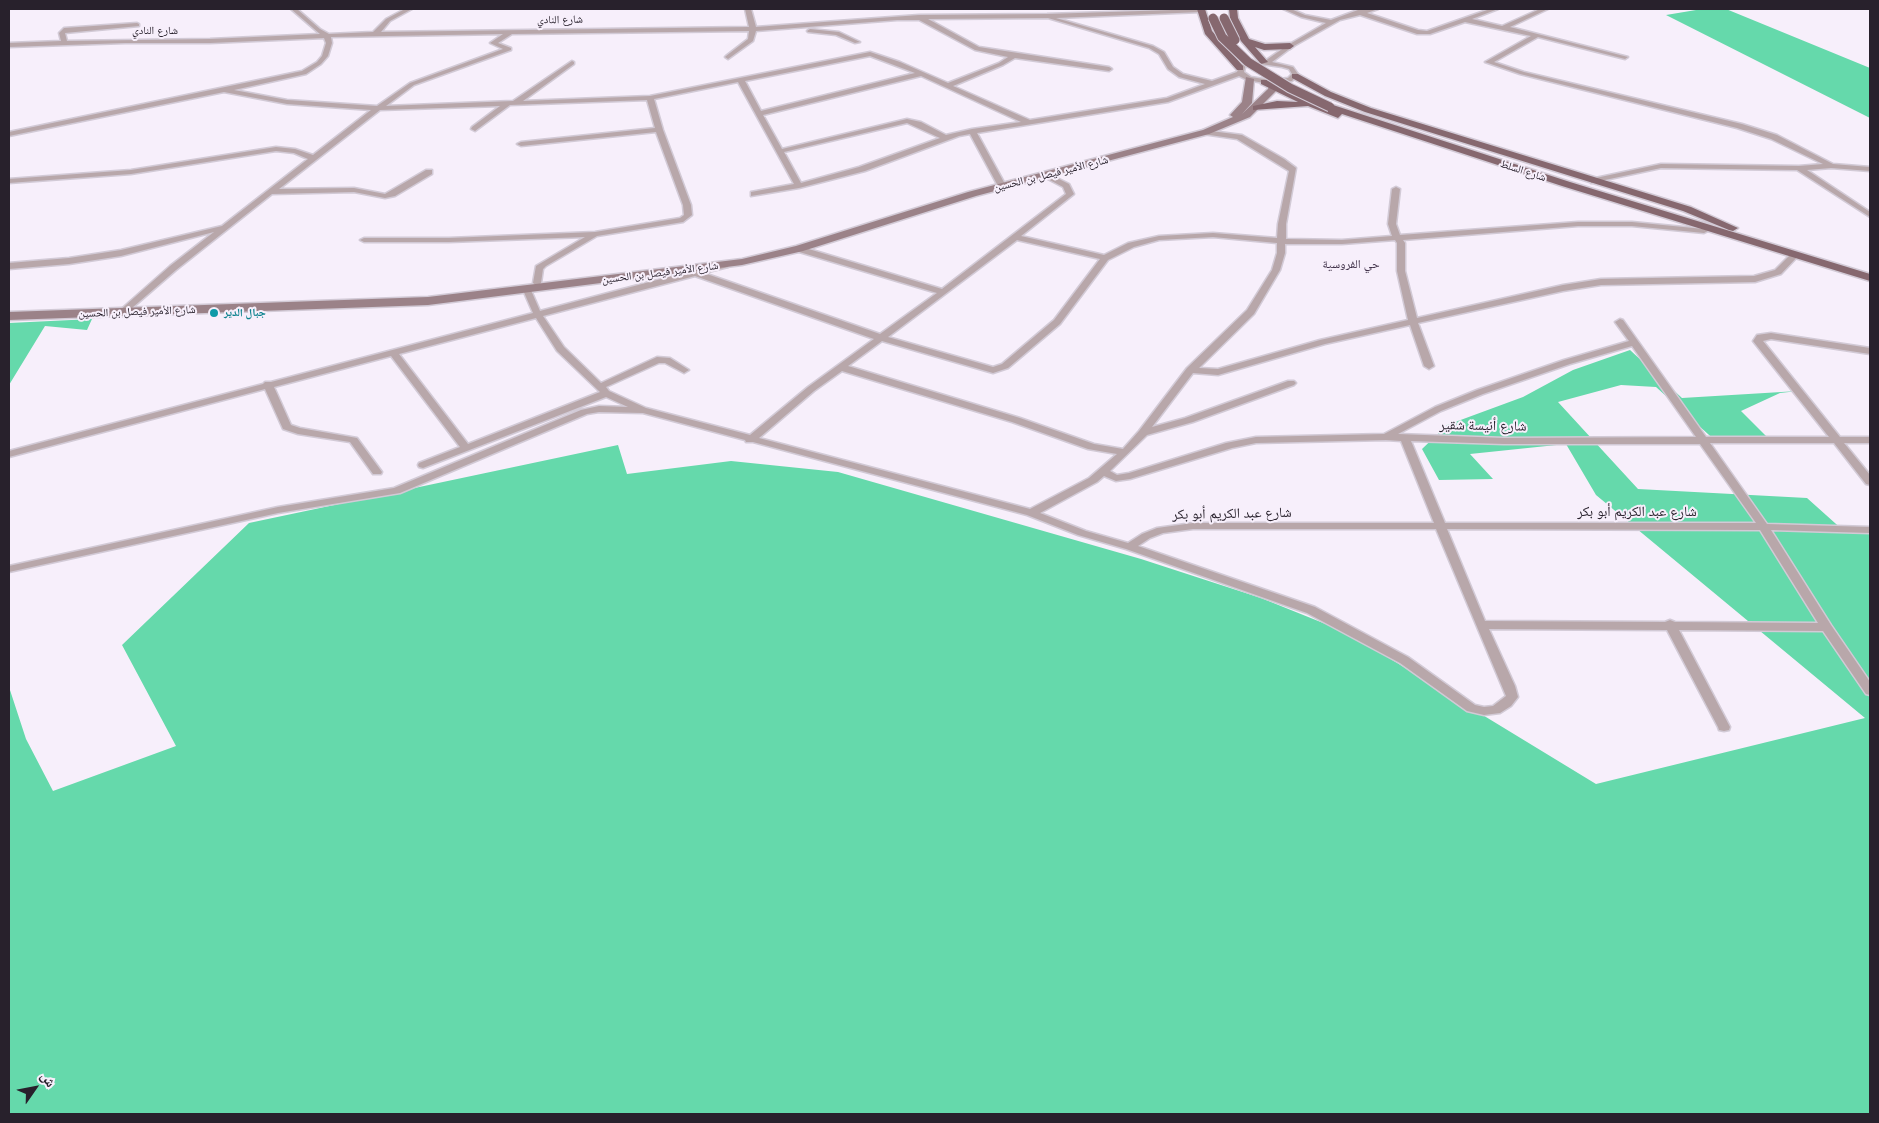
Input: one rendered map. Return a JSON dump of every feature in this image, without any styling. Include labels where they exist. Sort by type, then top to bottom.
[{"type":"main road","points":[[1201,9],[1208,32],[1243,73]]},
{"type":"main road","points":[[1233,9],[1234,18],[1245,42],[1265,62]]},
{"type":"main road","name":"شارع السلط","points":[[1212,13],[1222,37],[1240,56],[1278,81],[1315,100],[1390,128],[1870,278]]},
{"type":"main road","name":"شارع السلط","points":[[1224,13],[1233,37],[1249,54],[1283,77],[1317,95],[1365,114],[1870,272]]},
{"type":"main road","points":[[1245,42],[1264,47],[1290,46]]},
{"type":"main road","points":[[1293,72],[1328,94],[1368,110],[1687,209],[1737,230]]},
{"type":"main road","points":[[1270,84],[1315,106],[1386,132],[1704,232],[1762,248],[1781,251]]},
{"type":"main road","points":[[1256,108],[1277,104],[1315,106]]},
{"type":"street","points":[[9,134],[310,70],[324,56],[329,43],[327,35],[318,30],[294,9]]},
{"type":"street","points":[[375,34],[388,20],[409,9]]},
{"type":"street","points":[[728,56],[748,44],[751,40],[753,29],[748,9]]},
{"type":"street","points":[[1109,9],[1120,13]]},
{"type":"street","name":"شارع النادي","points":[[9,46],[210,41],[327,35],[753,29],[920,17],[1047,16],[1201,9]]},
{"type":"street","points":[[1286,9],[1303,16],[1331,22]]},
{"type":"street","points":[[754,194],[799,186],[871,166],[944,137],[1028,122],[1163,102],[1243,73],[1250,64],[1265,62],[1331,22],[1358,12],[1375,9]]},
{"type":"street","points":[[1358,12],[1423,33],[1436,32],[1496,9]]},
{"type":"street","points":[[1502,28],[1545,9]]},
{"type":"street","points":[[1047,16],[1070,25],[1151,47],[1162,53],[1170,68],[1181,76],[1212,83]]},
{"type":"street","points":[[920,17],[977,49],[1109,69]]},
{"type":"street","points":[[1465,20],[1537,35],[1625,57]]},
{"type":"street","points":[[65,44],[62,33],[64,30],[137,25]]},
{"type":"street","points":[[766,28],[832,32],[858,42]]},
{"type":"street","points":[[126,309],[225,227],[378,108],[412,84],[509,49],[493,43],[512,31]]},
{"type":"street","points":[[1537,35],[1488,62],[1512,71],[1749,128],[1812,154],[1831,166]]},
{"type":"street","points":[[1243,73],[1270,84],[1290,80],[1293,72],[1289,58],[1309,36]]},
{"type":"street","points":[[223,89],[287,102],[378,108],[650,98],[741,81],[865,54],[882,56],[1028,122]]},
{"type":"street","points":[[946,86],[1001,64],[1014,56]]},
{"type":"street","points":[[1265,62],[1293,72]]},
{"type":"street","points":[[475,129],[512,102],[572,63]]},
{"type":"street","name":"شارع الأمير فيصل بن الحسين","points":[[9,310],[401,302],[727,265],[799,249],[1001,183],[1229,118],[1237,114],[1247,103],[1243,73]]},
{"type":"street","points":[[761,113],[921,74]]},
{"type":"street","points":[[741,81],[761,113],[799,186]]},
{"type":"street","name":"شارع الأمير فيصل بن الحسين","points":[[559,283],[733,257],[784,247],[946,195],[1047,175],[1206,132],[1247,116],[1256,108],[1270,84]]},
{"type":"street","points":[[364,240],[449,240],[596,234],[680,221],[686,218],[687,205],[659,130],[650,98]]},
{"type":"street","points":[[781,151],[907,121],[918,124],[944,137]]},
{"type":"street","points":[[1031,513],[1104,472],[1125,452],[1143,433],[1174,388],[1190,370],[1246,318],[1258,304],[1279,263],[1282,224],[1293,170],[1238,137],[1227,124]]},
{"type":"street","points":[[521,144],[659,130]]},
{"type":"street","points":[[972,131],[1001,183]]},
{"type":"street","points":[[1206,132],[1238,137]]},
{"type":"street","points":[[9,181],[131,172],[276,149],[295,151],[313,158]]},
{"type":"street","points":[[1594,181],[1661,166],[1799,168],[1831,166],[1870,169]]},
{"type":"street","points":[[1799,168],[1870,215]]},
{"type":"street","points":[[271,192],[348,190],[385,196],[392,194],[429,172]]},
{"type":"street","points":[[750,440],[840,367],[944,292],[1013,237],[1069,196],[1066,186],[1047,175]]},
{"type":"street","points":[[1396,189],[1392,224],[1402,249],[1400,271],[1413,321],[1429,366]]},
{"type":"street","points":[[696,273],[881,338],[982,368],[1000,369],[1057,322],[1105,258],[1146,240],[1179,235],[1230,235],[1282,241],[1342,242],[1578,224],[1632,224],[1704,232]]},
{"type":"street","points":[[9,266],[69,261],[121,253],[225,227]]},
{"type":"street","points":[[596,234],[543,264],[539,268],[532,286],[538,314],[560,349],[602,390],[643,410],[750,440],[1031,513],[1082,533],[1130,547],[1269,594],[1327,617],[1404,660],[1471,708],[1484,711],[1496,710],[1507,703],[1512,697],[1512,692],[1481,625],[1405,439]]},
{"type":"street","points":[[1013,237],[1105,258]]},
{"type":"street","points":[[799,249],[944,292]]},
{"type":"street","points":[[1190,370],[1218,372],[1305,346],[1527,295],[1601,282],[1755,279],[1778,272],[1795,255]]},
{"type":"street","points":[[9,454],[268,384],[394,353],[727,265]]},
{"type":"street","name":"شارع الأمير فيصل بن الحسين","points":[[9,316],[126,309]]},
{"type":"street","points":[[1620,322],[1763,526],[1826,627],[1870,691]]},
{"type":"street","points":[[1870,351],[1771,336],[1758,339],[1762,348],[1870,482]]},
{"type":"street","points":[[1386,437],[1438,409],[1480,392],[1567,362],[1633,343]]},
{"type":"street","points":[[394,353],[466,448]]},
{"type":"street","points":[[423,466],[560,411],[661,360],[684,370]]},
{"type":"street","points":[[840,367],[1016,420],[1086,445],[1125,452]]},
{"type":"street","points":[[1143,433],[1189,420],[1291,383]]},
{"type":"street","points":[[268,384],[287,427],[298,431],[353,440],[377,472]]},
{"type":"street","points":[[9,569],[278,510],[396,491],[572,417],[599,409],[643,410]]},
{"type":"street","points":[[560,411],[572,417]]},
{"type":"street","points":[[1409,426],[1422,439]]},
{"type":"street","name":"شارع أنيسة شقير","points":[[1104,472],[1116,478],[1130,476],[1242,441],[1386,437],[1405,439],[1704,441],[1870,440]]},
{"type":"street","name":"شارع عبد الكريم أبو بكر","points":[[1130,547],[1153,533],[1179,526],[1763,526],[1870,530]]},
{"type":"street","points":[[1481,625],[1670,624],[1826,627]]},
{"type":"street","points":[[1670,624],[1724,727]]},
{"type":"green space","points":[[1702,9],[1726,9],[1870,68],[1870,118],[1666,15]]},
{"type":"green space","points":[[92,319],[87,330],[45,326],[9,385],[9,323]]},
{"type":"green space","points":[[1630,350],[1682,398],[1798,391],[1780,393],[1741,411],[1773,443],[1719,444],[1656,387],[1621,385],[1558,402],[1638,489],[1807,498],[1845,532],[1870,533],[1870,1114],[9,1114],[9,687],[26,739],[53,791],[176,746],[122,645],[249,523],[618,445],[627,474],[731,461],[838,472],[1141,559],[1261,598],[1348,633],[1596,784],[1865,718],[1596,495],[1566,444],[1470,454],[1493,479],[1439,480],[1422,449],[1447,425],[1523,397],[1573,370]]},
{"type":"place","name":"جبال الدير","points":[[214,313]]},
{"type":"district","name":"حي الفروسية","points":[[1351,265]]}]
